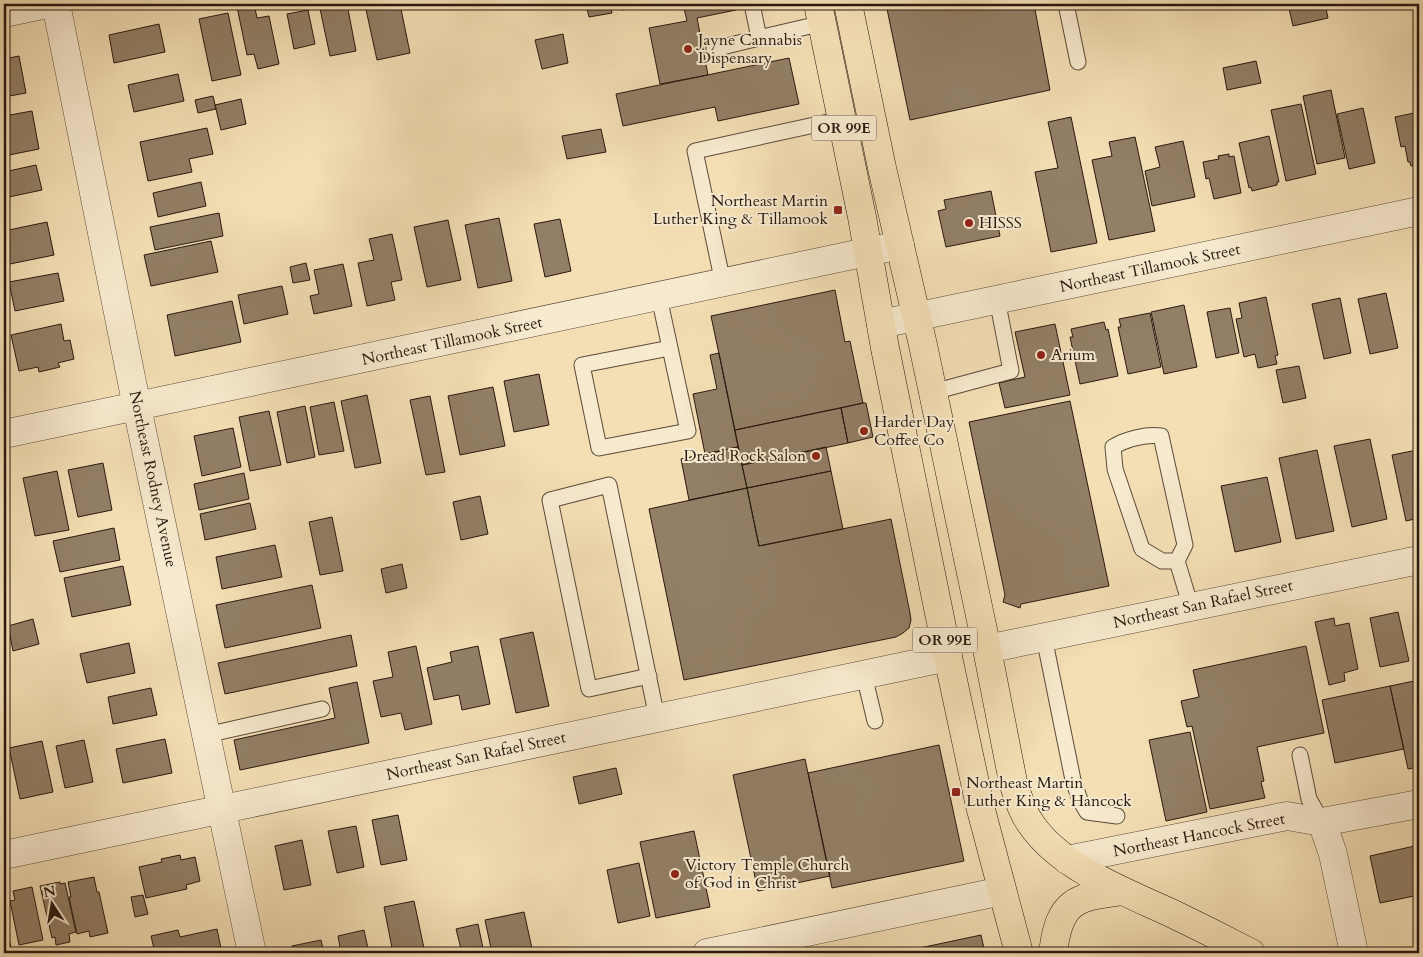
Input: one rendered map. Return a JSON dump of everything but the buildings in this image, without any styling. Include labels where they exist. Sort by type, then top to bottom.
[{"type":"main road","name":"OR 99E","points":[[848,4],[882,168],[917,316],[1019,802],[1031,824],[1067,860],[1122,891],[1251,953]]},
{"type":"main road","name":"OR 99E","points":[[820,13],[948,657],[980,806],[1019,953]]},
{"type":"main road","points":[[1053,953],[1054,935],[1064,913],[1071,906],[1090,896],[1122,891]]},
{"type":"street","points":[[4,13],[47,4]]},
{"type":"street","name":"Northeast Rodney Avenue","points":[[56,4],[137,407],[252,953]]},
{"type":"street","name":"Northeast Tillamook Street","points":[[881,324],[1419,211]]},
{"type":"street","name":"Northeast Tillamook Street","points":[[4,434],[900,246]]},
{"type":"street","name":"Northeast San Rafael Street","points":[[987,649],[1419,560]]},
{"type":"street","name":"Northeast San Rafael Street","points":[[4,855],[948,657]]},
{"type":"street","name":"Northeast Hancock Street","points":[[1067,860],[1287,816],[1322,822],[1419,804]]},
{"type":"street","points":[[1322,822],[1333,854],[1354,953]]},
{"type":"street","points":[[716,952],[1002,891]]},
{"type":"lane","points":[[752,4],[759,38]]},
{"type":"lane","points":[[1066,4],[1078,62]]},
{"type":"lane","points":[[714,48],[759,38],[820,13]]},
{"type":"lane","points":[[723,283],[695,151],[842,119]]},
{"type":"lane","points":[[659,297],[688,431],[599,448],[582,365],[670,348]]},
{"type":"lane","points":[[933,392],[1011,372],[997,299]]},
{"type":"lane","points":[[1177,561],[1162,561],[1142,549],[1115,470],[1113,447],[1122,442],[1152,435],[1161,436],[1185,545],[1177,561],[1191,607]]},
{"type":"lane","points":[[649,676],[589,688],[550,500],[609,485],[649,676],[657,718]]},
{"type":"lane","points":[[1044,637],[1073,780],[1080,800],[1087,812],[1117,816]]},
{"type":"lane","points":[[864,675],[875,721]]},
{"type":"lane","points":[[206,735],[322,709]]},
{"type":"lane","points":[[1300,755],[1309,799],[1322,822]]},
{"type":"place","name":"Jayne Cannabis Dispensary","points":[[688,49]]},
{"type":"place","name":"Northeast Martin Luther King & Tillamook","points":[[838,210]]},
{"type":"place","name":"HISSS","points":[[969,223]]},
{"type":"place","name":"Arium","points":[[1041,355]]},
{"type":"place","name":"Harder Day Coffee Co","points":[[864,431]]},
{"type":"place","name":"Dread Rock Salon","points":[[816,456]]},
{"type":"place","name":"Northeast Martin Luther King & Hancock","points":[[956,792]]},
{"type":"place","name":"Victory Temple Church of God in Christ","points":[[675,874]]}]
